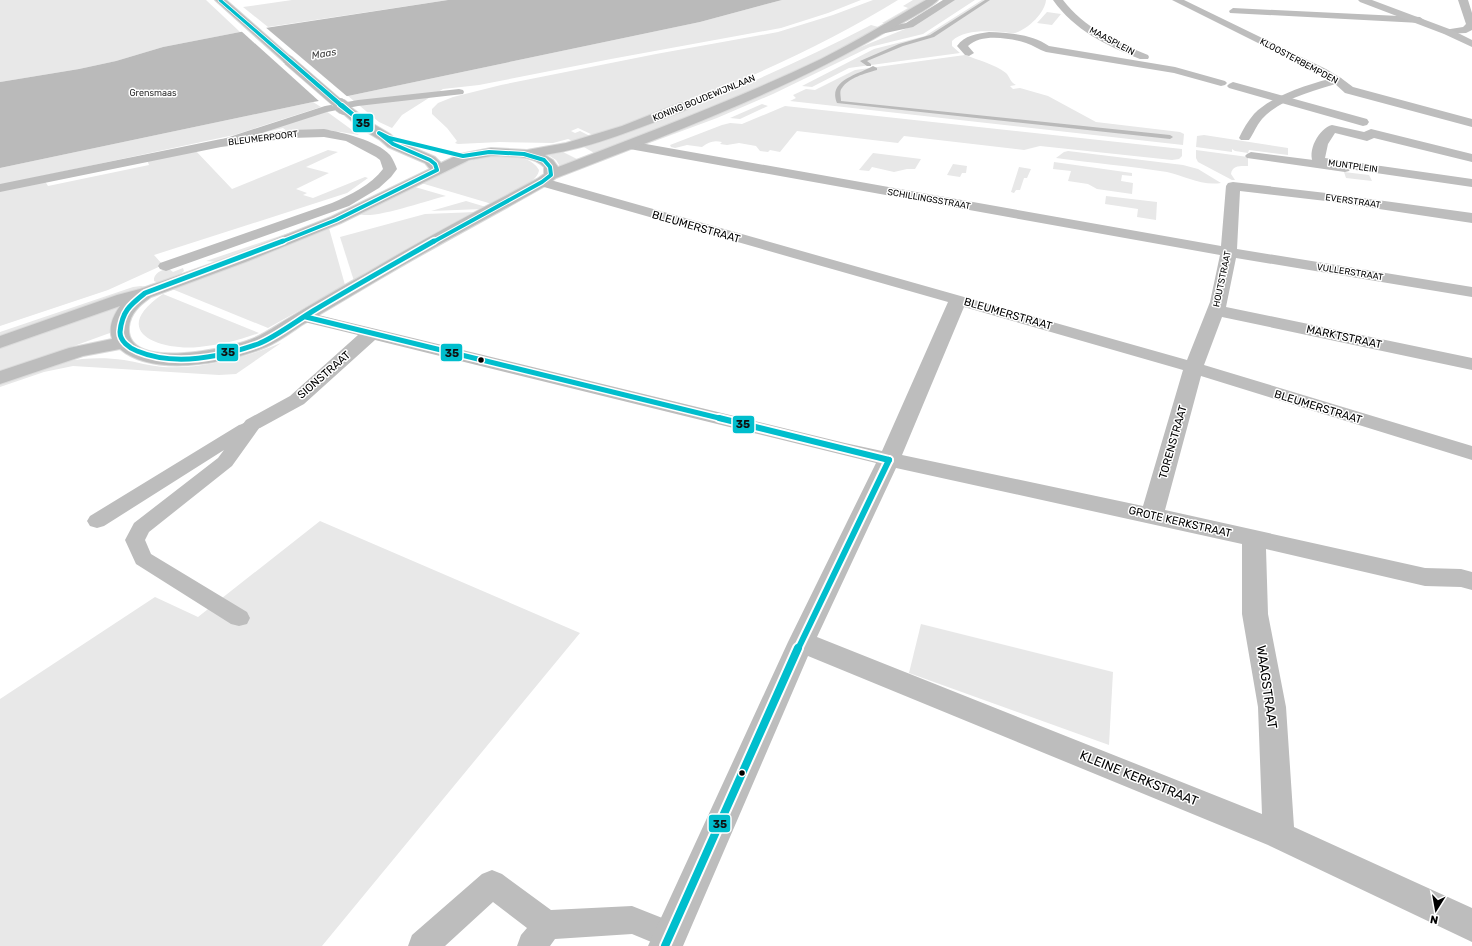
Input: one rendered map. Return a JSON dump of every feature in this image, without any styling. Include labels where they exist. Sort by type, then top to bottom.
[{"type":"street","points":[[220,0],[365,125],[385,136],[465,157]]},
{"type":"street","name":"KONING BOUDEWIJNLAAN","points":[[123,343],[142,354],[154,357],[181,359],[198,358],[240,350],[260,343],[386,268],[549,181],[629,145],[732,103],[824,62],[881,27],[933,0]]},
{"type":"street","points":[[881,27],[902,27],[908,25],[950,0]]},
{"type":"street","name":"MAASPLEIN","points":[[1058,0],[1074,18],[1097,34],[1128,50],[1175,70]]},
{"type":"street","name":"KLOOSTERBEMPDEN","points":[[1177,0],[1337,80],[1349,90],[1472,123]]},
{"type":"street","points":[[1363,0],[1420,20],[1472,44]]},
{"type":"street","points":[[1448,32],[1466,30],[1471,25],[1463,0]]},
{"type":"street","points":[[969,53],[962,46],[969,39],[989,36],[1011,37],[1033,41],[1046,49],[1175,70],[1472,150]]},
{"type":"street","name":"KONING BOUDEWIJNLAAN","points":[[527,154],[552,151],[583,143],[693,103]]},
{"type":"street","name":"MUNTPLEIN","points":[[1472,158],[1371,134],[1367,137],[1332,129],[1322,142],[1318,157],[1319,161],[1472,184]]},
{"type":"street","name":"BLEUMERPOORT","points":[[0,188],[220,143],[291,134],[333,134],[350,138],[374,149],[386,159],[390,168],[382,178],[355,197],[337,206],[166,266]]},
{"type":"street","points":[[385,136],[393,144],[430,160],[437,170]]},
{"type":"street","name":"SCHILLINGSSTRAAT","points":[[629,145],[1229,252]]},
{"type":"street","points":[[0,342],[205,272],[284,242],[336,220],[465,157],[491,152],[527,154],[543,159],[548,163],[551,167],[549,181]]},
{"type":"street","name":"BLEUMERSTRAAT","points":[[549,181],[958,300],[1005,312],[1472,453]]},
{"type":"street","name":"HOUTSTRAAT","points":[[1193,369],[1219,302],[1229,252],[1233,186]]},
{"type":"street","name":"EVERSTRAAT","points":[[1233,186],[1326,197],[1472,218]]},
{"type":"street","name":"VULLERSTRAAT","points":[[1229,252],[1472,292]]},
{"type":"street","points":[[186,258],[205,272]]},
{"type":"street","points":[[0,378],[82,350],[123,343],[120,334],[120,326],[125,311],[135,299],[145,293]]},
{"type":"street","points":[[668,940],[802,642],[889,460],[958,300]]},
{"type":"street","name":"MARKTSTRAAT","points":[[1216,310],[1472,364]]},
{"type":"street","points":[[306,317],[889,460]]},
{"type":"street","name":"SIONSTRAAT","points":[[252,424],[297,400],[372,333]]},
{"type":"street","name":"TORENSTRAAT","points":[[1152,516],[1193,369]]},
{"type":"street","name":"GROTE KERKSTRAAT","points":[[889,460],[1115,507],[1425,577],[1461,578],[1472,581]]},
{"type":"street","name":"WAAGSTRAAT","points":[[1254,539],[1255,614],[1272,707],[1279,835]]},
{"type":"street","name":"KLEINE KERKSTRAAT","points":[[802,642],[1279,835],[1472,925]]},
{"type":"lane","points":[[1242,2],[1255,7]]},
{"type":"lane","points":[[1233,11],[1420,20]]},
{"type":"lane","points":[[1245,138],[1250,126],[1259,116],[1283,99],[1337,80]]},
{"type":"lane","points":[[220,143],[325,109],[460,86]]},
{"type":"lane","points":[[1251,156],[1472,184]]},
{"type":"lane","points":[[96,521],[252,424]]},
{"type":"lane","points":[[239,618],[143,559],[135,540],[141,528],[225,462],[252,424]]},
{"type":"lane","points":[[423,946],[492,884],[539,936],[632,920],[668,940]]},
{"type":"shaded area","points":[[0,0],[206,0],[240,32],[163,47],[116,61],[79,69],[0,82]]},
{"type":"shaded area","points":[[292,0],[448,0],[268,27],[243,7]]},
{"type":"shaded area","points":[[782,0],[861,0],[828,13],[781,28],[479,85],[443,89],[402,115],[392,128],[379,122],[348,96],[700,22]]},
{"type":"shaded area","points":[[873,0],[898,0],[863,21],[788,59],[712,93],[595,136],[578,128],[571,131],[575,133],[580,131],[592,137],[575,142],[568,139],[553,143],[500,142],[458,144],[455,143],[457,141],[447,128],[432,114],[432,109],[438,103],[453,97],[501,85],[656,54],[778,32],[833,15]]},
{"type":"shaded area","points":[[913,0],[928,0],[887,24],[882,23],[908,8],[903,6]]},
{"type":"shaded area","points":[[954,0],[975,0],[923,34],[870,47],[773,94],[717,118],[647,144],[640,144],[910,27]]},
{"type":"shaded area","points":[[982,0],[1046,0],[1043,10],[1035,20],[1020,31],[1015,33],[990,31],[976,32],[963,34],[957,37],[952,41],[952,46],[960,53],[849,68],[812,87],[802,86],[874,49],[925,36]]},
{"type":"shaded area","points":[[1047,12],[1061,14],[1052,25],[1037,23]]},
{"type":"shaded area","points":[[871,25],[882,28],[776,79],[705,110],[596,154],[582,146],[674,114],[724,94],[798,61]]},
{"type":"shaded area","points":[[965,55],[991,65],[1006,73],[1016,85],[1010,86],[1013,89],[1020,88],[1048,96],[1096,122],[1180,132],[1184,134],[1183,145],[790,101],[796,98],[793,95],[806,89],[815,90],[855,70]]},
{"type":"shaded area","points":[[313,102],[321,107],[234,135],[0,185],[0,168]]},
{"type":"shaded area","points":[[762,104],[768,106],[740,119],[730,118]]},
{"type":"shaded area","points":[[785,106],[1182,149],[1182,156],[1179,159],[1172,160],[1040,146],[1024,150],[904,136],[898,143],[797,131],[780,152],[770,150],[768,152],[760,151],[756,146],[739,143],[727,145],[720,144],[722,142],[716,141],[702,147],[687,145],[675,148],[671,147],[670,145],[722,125],[730,123],[742,124]]},
{"type":"shaded area","points":[[326,111],[359,135],[328,130],[287,131],[283,128],[238,139]]},
{"type":"shaded area","points":[[1204,135],[1288,148],[1288,155],[1249,150],[1248,153],[1235,151],[1232,149],[1232,152],[1196,147],[1197,136]]},
{"type":"shaded area","points":[[195,150],[232,189],[328,150],[338,152],[306,167],[329,173],[296,189],[307,193],[303,195],[313,198],[365,177],[368,178],[347,193],[154,255],[163,265],[108,290],[0,326],[0,190],[45,181],[48,186],[149,165],[147,160]]},
{"type":"shaded area","points":[[1196,150],[1248,157],[1248,166],[1233,169],[1231,174],[1235,180],[1232,180],[1198,162],[1196,158]]},
{"type":"shaded area","points":[[1068,151],[1183,165],[1198,169],[1221,183],[1214,184],[1200,182],[1167,172],[1056,158]]},
{"type":"shaded area","points":[[563,152],[579,160],[561,168],[556,160],[548,155]]},
{"type":"shaded area","points":[[873,153],[921,159],[915,169],[894,172],[872,167],[869,171],[859,170]]},
{"type":"shaded area","points":[[489,156],[517,157],[530,161],[539,170],[533,180],[527,185],[492,204],[421,183],[462,163]]},
{"type":"shaded area","points":[[1054,162],[1132,173],[1132,176],[1122,175],[1121,181],[1133,183],[1132,194],[1097,189],[1088,184],[1068,181],[1071,171],[1053,169]]},
{"type":"shaded area","points":[[953,164],[967,166],[966,173],[962,173],[960,177],[947,175]]},
{"type":"shaded area","points":[[1019,167],[1031,169],[1027,178],[1024,178],[1020,190],[1016,190],[1014,193],[1011,192]]},
{"type":"shaded area","points":[[1344,172],[1369,175],[1372,181],[1346,178]]},
{"type":"shaded area","points":[[415,187],[446,196],[388,212],[366,215],[359,214]]},
{"type":"shaded area","points":[[1106,196],[1157,202],[1156,220],[1137,217],[1138,209],[1105,204]]},
{"type":"shaded area","points":[[466,201],[486,207],[482,209],[431,211]]},
{"type":"shaded area","points":[[477,212],[354,281],[340,237],[425,214]]},
{"type":"shaded area","points":[[315,224],[218,262],[206,261]]},
{"type":"shaded area","points":[[329,228],[345,285],[268,328],[172,289]]},
{"type":"shaded area","points":[[168,268],[173,272],[183,268],[184,271],[178,276],[158,283],[154,281],[156,274]]},
{"type":"shaded area","points":[[133,287],[148,287],[0,338],[0,332]]},
{"type":"shaded area","points":[[163,294],[259,333],[230,342],[199,347],[168,346],[155,342],[145,336],[139,328],[140,318],[147,307]]},
{"type":"shaded area","points":[[118,306],[119,307],[112,320],[110,333],[0,373],[0,346]]},
{"type":"shaded area","points":[[281,343],[236,374],[219,375],[73,366],[44,372],[0,387],[0,383],[20,375],[71,360],[108,359],[124,360],[163,367],[194,366],[238,358]]},
{"type":"shaded area","points":[[320,521],[580,633],[322,946],[0,946],[0,699],[155,597],[198,617]]},
{"type":"shaded area","points":[[921,624],[1113,672],[1109,745],[909,673]]},
{"type":"water","name":"Grensmaas","points":[[448,0],[782,0],[700,22],[0,168],[0,82],[79,69],[116,61],[163,47],[240,32]]},
{"type":"pier","points":[[264,26],[349,98],[320,102],[240,30]]},
{"type":"waterway","points":[[869,65],[863,61],[901,45],[932,36],[988,0]]},
{"type":"waterway","points":[[873,68],[875,69],[854,77],[840,86],[838,89],[839,102],[1170,137]]},
{"type":"transit line","name":"35","points":[[220,0],[363,123],[334,100],[220,0]]},
{"type":"transit line","name":"35","points":[[379,133],[389,138],[463,156],[489,152],[524,154],[544,160],[550,167],[551,175],[542,182],[386,268],[260,343],[231,352],[198,358],[166,359],[151,357],[129,348],[120,335],[121,320],[129,306],[145,293],[242,258],[336,220],[437,170],[435,164],[430,160],[393,144],[379,133]]},
{"type":"transit line","name":"35","points":[[306,317],[889,460]]},
{"type":"transit line","name":"35","points":[[665,946],[801,642],[889,460]]},
{"type":"water label","name":"Maas","points":[[324,54]]}]
